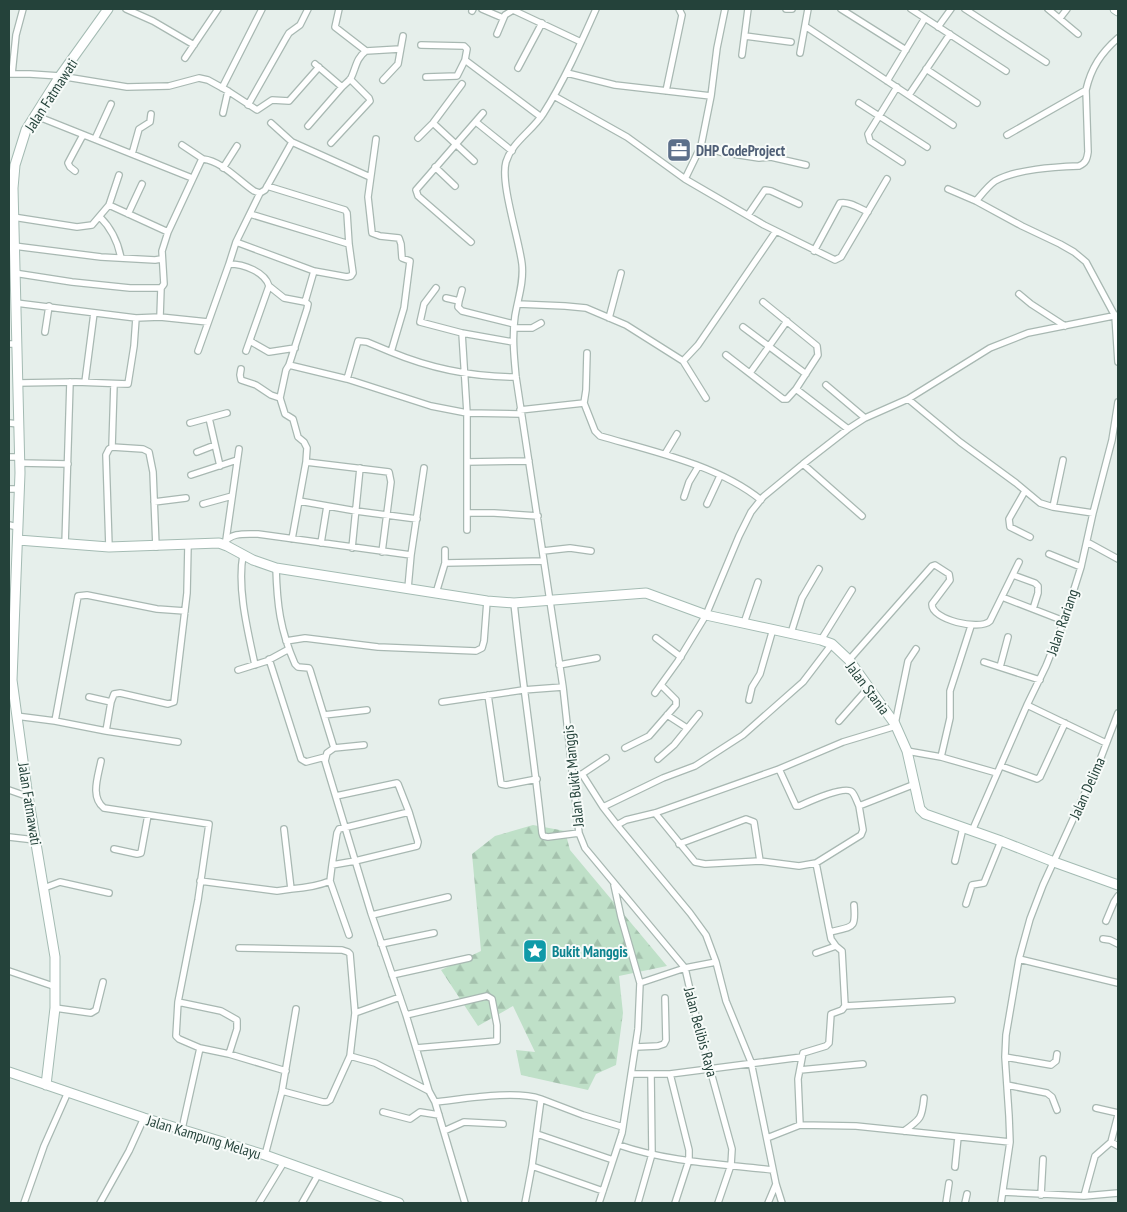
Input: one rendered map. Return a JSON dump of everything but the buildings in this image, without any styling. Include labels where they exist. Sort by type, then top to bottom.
[{"type":"street","points":[[23,9],[16,35],[10,74],[60,76],[134,88],[169,86],[200,78],[225,89],[248,106],[257,110],[272,100],[289,101],[317,65],[342,87]]},
{"type":"street","name":"Jalan Fatmawati","points":[[46,1085],[55,1008],[55,957],[10,680],[12,597],[18,540],[14,526],[20,489],[18,383],[13,344],[16,303],[13,188],[20,145],[26,130],[60,76],[108,9]]},
{"type":"street","points":[[126,9],[153,21],[194,45]]},
{"type":"street","points":[[185,58],[218,9]]},
{"type":"street","points":[[223,113],[225,89],[262,9]]},
{"type":"street","points":[[248,106],[289,33],[302,22],[308,9]]},
{"type":"street","points":[[339,9],[334,27],[366,51]]},
{"type":"street","points":[[482,9],[503,18]]},
{"type":"street","points":[[476,122],[512,150],[541,117],[554,96],[567,73],[596,9]]},
{"type":"street","points":[[666,91],[682,15],[679,9]]},
{"type":"street","points":[[685,179],[701,146],[711,96],[724,9]]},
{"type":"street","points":[[742,55],[748,9]]},
{"type":"street","points":[[800,53],[808,9]]},
{"type":"street","points":[[841,9],[906,50]]},
{"type":"street","points":[[911,9],[1006,71]]},
{"type":"street","points":[[938,27],[951,9]]},
{"type":"street","points":[[965,9],[1046,62]]},
{"type":"street","points":[[1048,9],[1078,34]]},
{"type":"street","points":[[1060,18],[1067,9]]},
{"type":"street","points":[[497,34],[503,18],[509,12],[515,11],[581,42]]},
{"type":"street","points":[[887,81],[925,18]]},
{"type":"street","points":[[518,68],[542,23]]},
{"type":"street","points":[[805,26],[953,125]]},
{"type":"street","points":[[909,95],[950,34]]},
{"type":"street","points":[[382,80],[398,64],[403,36]]},
{"type":"street","points":[[744,36],[791,42]]},
{"type":"street","points":[[976,201],[994,182],[1005,177],[1030,171],[1084,164],[1088,152],[1086,90],[1097,60],[1118,38]]},
{"type":"street","points":[[421,45],[465,46],[467,52],[457,76],[426,77]]},
{"type":"street","points":[[308,126],[350,80],[360,56],[366,51],[400,49]]},
{"type":"street","points":[[465,60],[541,117]]},
{"type":"street","points":[[926,69],[977,103]]},
{"type":"street","points":[[567,73],[615,85],[711,96]]},
{"type":"street","points":[[331,143],[370,100],[350,80]]},
{"type":"street","points":[[418,138],[433,123],[462,84]]},
{"type":"street","points":[[897,87],[879,115],[868,137],[870,141],[902,162]]},
{"type":"street","points":[[1007,135],[1086,90]]},
{"type":"street","points":[[554,96],[627,137],[685,179],[776,231],[832,259],[840,259],[887,179]]},
{"type":"street","points":[[859,103],[927,147]]},
{"type":"street","points":[[95,139],[110,104]]},
{"type":"street","points":[[471,242],[416,193],[418,187],[483,113]]},
{"type":"street","points":[[132,154],[139,129],[150,122],[152,114]]},
{"type":"street","points":[[34,115],[192,178]]},
{"type":"street","points":[[271,123],[292,142],[370,177]]},
{"type":"street","points":[[433,123],[474,161]]},
{"type":"street","points":[[75,172],[68,163],[83,135]]},
{"type":"street","points":[[376,139],[368,197],[372,233],[399,238],[402,258],[410,261],[404,308],[391,352]]},
{"type":"street","points":[[198,351],[236,242],[260,193],[267,186],[292,142]]},
{"type":"street","points":[[182,145],[203,159],[210,160],[223,168],[254,191],[260,193]]},
{"type":"street","points":[[223,168],[237,146]]},
{"type":"street","points":[[701,146],[720,152],[759,158],[771,157],[806,164]]},
{"type":"street","name":"Jalan Bukit Manggis","points":[[512,150],[505,164],[506,180],[522,262],[523,279],[512,342],[520,412],[538,516],[563,687],[579,833],[585,848],[614,883],[621,917],[640,983],[636,1047],[624,1127],[599,1203]]},
{"type":"street","points":[[160,317],[161,288],[164,284],[162,251],[168,232],[192,178],[203,159]]},
{"type":"street","points":[[435,167],[455,186]]},
{"type":"street","points":[[13,217],[77,227],[92,225],[109,205],[119,175]]},
{"type":"street","points":[[128,214],[142,184]]},
{"type":"street","points":[[236,242],[314,271],[346,276],[351,276],[354,273],[349,244],[348,213],[345,210],[267,186]]},
{"type":"street","points":[[948,189],[976,201],[1074,252],[1086,262],[1117,316],[1118,362]]},
{"type":"street","points":[[748,215],[765,190],[799,204]]},
{"type":"street","points":[[814,251],[840,203],[851,204],[868,212]]},
{"type":"street","points":[[109,205],[168,232]]},
{"type":"street","points":[[250,214],[349,244]]},
{"type":"street","points":[[100,217],[114,234],[121,258]]},
{"type":"street","points":[[683,361],[698,345],[776,231]]},
{"type":"street","points":[[14,246],[121,258],[161,259]]},
{"type":"street","points":[[229,264],[250,269],[263,276],[269,286],[284,298],[305,302]]},
{"type":"street","points":[[292,539],[306,462],[306,445],[298,437],[293,419],[285,414],[280,398],[286,370],[307,309],[308,304],[305,302],[314,271]]},
{"type":"street","points":[[14,273],[130,288],[161,288]]},
{"type":"street","points":[[609,318],[621,273]]},
{"type":"street","points":[[246,351],[269,286]]},
{"type":"street","points":[[436,288],[424,304],[420,322],[462,333],[512,342]]},
{"type":"street","points":[[462,290],[458,308],[462,311],[514,326],[532,328],[541,324]]},
{"type":"street","points":[[1019,294],[1065,326]]},
{"type":"street","points":[[446,298],[459,301]]},
{"type":"street","points":[[726,355],[784,400],[796,389],[818,355],[817,346],[763,302]]},
{"type":"street","points":[[16,303],[136,318],[160,317],[208,322]]},
{"type":"street","points":[[518,304],[579,307],[626,325],[683,361],[706,398]]},
{"type":"street","points":[[45,332],[49,306]]},
{"type":"street","points":[[85,382],[94,313]]},
{"type":"street","points":[[655,693],[681,657],[706,614],[751,512],[761,500],[803,464],[848,429],[866,418],[908,400],[990,348],[1018,336],[1117,316]]},
{"type":"street","points":[[18,383],[85,382],[126,385],[129,382],[136,318]]},
{"type":"street","points":[[750,373],[787,321]]},
{"type":"street","points":[[744,327],[806,374]]},
{"type":"street","points":[[462,333],[467,413],[467,530]]},
{"type":"street","points":[[250,341],[269,352],[294,348]]},
{"type":"street","points":[[347,379],[358,341],[367,342],[431,366],[466,374],[516,377]]},
{"type":"street","points":[[587,353],[584,404],[595,431],[600,436],[665,454],[698,467],[747,489],[761,500]]},
{"type":"street","points":[[289,365],[347,379],[431,406],[467,413],[520,412],[584,404]]},
{"type":"street","points":[[241,369],[241,380],[256,385],[271,395],[280,398]]},
{"type":"street","points":[[65,545],[70,382]]},
{"type":"street","points":[[109,547],[106,455],[112,447],[114,384]]},
{"type":"street","points":[[826,385],[866,418]]},
{"type":"street","points":[[796,389],[848,429]]},
{"type":"street","points":[[908,400],[1040,503],[1093,514]]},
{"type":"street","name":"Jalan Rariang","points":[[955,861],[967,829],[997,773],[1040,680],[1064,621],[1081,567],[1093,514],[1115,441],[1118,402]]},
{"type":"street","points":[[190,422],[227,413]]},
{"type":"street","points":[[209,418],[220,466]]},
{"type":"street","points":[[9,423],[19,424]]},
{"type":"street","points":[[665,454],[677,434]]},
{"type":"street","points":[[197,452],[215,445]]},
{"type":"street","points":[[112,447],[143,449],[149,452],[153,472],[156,547]]},
{"type":"street","points":[[224,542],[239,449]]},
{"type":"street","points":[[9,457],[20,460],[68,464]]},
{"type":"street","points":[[191,475],[237,460]]},
{"type":"street","points":[[1054,507],[1063,460]]},
{"type":"street","points":[[306,462],[386,470],[391,474],[382,552]]},
{"type":"street","points":[[467,462],[529,462]]},
{"type":"street","points":[[803,464],[862,516]]},
{"type":"street","points":[[684,497],[689,482],[698,467]]},
{"type":"street","points":[[352,548],[360,468]]},
{"type":"street","points":[[408,588],[424,468]]},
{"type":"street","points":[[707,504],[720,476]]},
{"type":"street","points":[[9,489],[20,489]]},
{"type":"street","points":[[1025,491],[1008,518],[1008,523],[1010,527],[1030,537]]},
{"type":"street","points":[[203,504],[232,496]]},
{"type":"street","points":[[154,502],[186,498]]},
{"type":"street","points":[[299,500],[387,516],[417,519]]},
{"type":"street","points":[[321,543],[327,506]]},
{"type":"street","points":[[467,513],[494,512],[538,516]]},
{"type":"street","points":[[18,540],[65,545],[156,547],[224,542],[238,534],[258,534],[411,555]]},
{"type":"street","name":"Jalan Stania","points":[[224,542],[243,555],[276,568],[487,601],[514,602],[646,593],[706,614],[832,644],[849,660],[896,725],[907,751],[920,809],[925,814],[1118,885]]},
{"type":"street","points":[[1087,542],[1118,559]]},
{"type":"street","points":[[106,732],[112,696],[116,693],[168,704],[174,702],[187,593],[188,545]]},
{"type":"street","points":[[542,551],[570,548],[591,552]]},
{"type":"street","points":[[436,593],[445,563],[445,550]]},
{"type":"street","points":[[1048,554],[1081,567]]},
{"type":"street","points":[[243,555],[242,587],[249,639],[255,665]]},
{"type":"street","points":[[445,563],[544,561]]},
{"type":"street","points":[[849,660],[932,566],[935,565],[949,574],[950,577],[950,580],[932,604],[934,613],[971,626],[987,625],[1020,562]]},
{"type":"street","points":[[276,568],[277,603],[282,629],[295,664],[298,667],[306,667],[310,670],[334,748]]},
{"type":"street","points":[[791,633],[802,598],[819,569]]},
{"type":"street","points":[[1013,575],[1035,583],[1038,586],[1033,609]]},
{"type":"street","points":[[744,623],[758,582]]},
{"type":"street","points":[[821,640],[852,590]]},
{"type":"street","points":[[55,721],[78,596],[86,595],[157,609],[185,611]]},
{"type":"street","points":[[1002,597],[1064,621]]},
{"type":"street","points":[[286,641],[305,638],[378,647],[476,651],[482,648],[484,642],[487,601]]},
{"type":"street","points":[[514,602],[523,690],[544,836],[579,833]]},
{"type":"street","points":[[941,757],[950,718],[950,691],[971,626]]},
{"type":"street","points":[[749,700],[752,687],[760,674],[773,629]]},
{"type":"street","points":[[1000,667],[1008,637]]},
{"type":"street","points":[[656,638],[681,657]]},
{"type":"street","points":[[603,807],[663,778],[695,766],[743,735],[803,682],[832,644]]},
{"type":"street","points":[[238,670],[269,660],[289,649]]},
{"type":"street","points":[[617,825],[626,820],[655,813],[779,769],[843,742],[896,725],[908,661],[916,649]]},
{"type":"street","points":[[559,665],[597,658]]},
{"type":"street","points":[[269,660],[301,759],[306,762],[325,757],[334,748],[364,745]]},
{"type":"street","points":[[984,662],[1040,680]]},
{"type":"street","points":[[625,748],[649,736],[676,705],[676,700],[660,686]]},
{"type":"street","points":[[442,702],[523,690],[563,687]]},
{"type":"street","points":[[840,721],[869,687]]},
{"type":"street","points":[[488,695],[501,784],[506,785],[536,779]]},
{"type":"street","points":[[89,697],[111,702]]},
{"type":"street","points":[[1027,705],[1106,743]]},
{"type":"street","points":[[324,714],[367,710]]},
{"type":"street","name":"Jalan Delima","points":[[1002,1203],[1010,1142],[1004,1057],[1006,1035],[1020,959],[1030,919],[1118,713]]},
{"type":"street","points":[[658,759],[674,745],[699,714]]},
{"type":"street","points":[[667,715],[687,728]]},
{"type":"street","points":[[16,716],[55,721],[106,732],[178,742]]},
{"type":"street","points":[[1000,766],[1037,779],[1040,777],[1065,723]]},
{"type":"street","points":[[907,751],[941,757],[997,773]]},
{"type":"street","points":[[325,757],[381,944],[406,1015],[429,1091],[436,1102],[466,1203]]},
{"type":"street","points":[[574,776],[582,774],[606,758]]},
{"type":"street","points":[[101,761],[96,792],[99,804],[104,808],[209,824],[178,1002],[176,1036],[200,1048],[229,1054],[286,1071]]},
{"type":"street","points":[[655,813],[696,862],[706,864],[760,861],[799,866],[816,863],[861,835],[863,830],[859,806],[852,792],[848,790],[830,794],[796,806],[779,769]]},
{"type":"street","points":[[582,774],[603,807],[696,920],[706,935],[716,962],[726,1001],[751,1062],[776,1184],[782,1203]]},
{"type":"street","points":[[332,865],[417,846],[418,842],[398,784],[336,796]]},
{"type":"street","points":[[859,806],[915,784]]},
{"type":"street","points":[[9,790],[29,797]]},
{"type":"street","points":[[349,935],[330,881],[339,829],[409,812]]},
{"type":"street","points":[[114,849],[137,854],[141,853],[148,815]]},
{"type":"street","points":[[679,844],[750,819],[754,822],[760,861]]},
{"type":"street","points":[[284,829],[291,889]]},
{"type":"street","points":[[9,837],[35,840]]},
{"type":"street","points":[[966,904],[972,885],[984,883],[1001,841]]},
{"type":"street","points":[[816,863],[832,942],[842,951],[845,1006]]},
{"type":"street","points":[[200,882],[277,891],[314,886],[330,881]]},
{"type":"street","points":[[44,888],[60,882],[109,893]]},
{"type":"street","name":"Jalan Belibis Raya","points":[[614,883],[685,968],[699,1029],[732,1149],[731,1165],[718,1203]]},
{"type":"street","points":[[372,914],[448,896]]},
{"type":"street","points":[[1106,921],[1118,896]]},
{"type":"street","points":[[830,932],[854,925],[854,905]]},
{"type":"street","points":[[381,944],[434,932]]},
{"type":"street","points":[[1102,939],[1118,944]]},
{"type":"street","points":[[816,953],[836,946]]},
{"type":"street","points":[[239,948],[348,952],[350,954],[355,1013],[350,1056],[330,1100],[328,1102],[282,1091]]},
{"type":"street","points":[[392,975],[469,958]]},
{"type":"street","points":[[1020,959],[1118,983]]},
{"type":"street","points":[[640,983],[685,968],[716,962]]},
{"type":"street","points":[[9,971],[56,987]]},
{"type":"street","points":[[55,1008],[90,1013],[96,1010],[103,982]]},
{"type":"street","points":[[406,1015],[486,996],[492,999],[498,1032],[497,1041],[416,1048]]},
{"type":"street","points":[[355,1013],[400,997]]},
{"type":"street","points":[[636,1047],[664,1044],[666,1040],[665,998]]},
{"type":"street","points":[[800,1125],[798,1094],[802,1057],[807,1051],[826,1046],[830,1043],[831,1014],[842,1010],[845,1006],[952,1000]]},
{"type":"street","points":[[178,1002],[220,1011],[237,1020],[237,1029],[229,1054]]},
{"type":"street","points":[[265,1155],[282,1091],[296,1009]]},
{"type":"street","points":[[182,1129],[200,1048]]},
{"type":"street","points":[[1004,1057],[1051,1065],[1056,1061],[1057,1054]]},
{"type":"street","points":[[350,1056],[374,1063],[429,1091]]},
{"type":"street","points":[[631,1074],[670,1074],[751,1062],[802,1057]]},
{"type":"street","points":[[800,1070],[863,1064]]},
{"type":"street","name":"Jalan Kampung Melayu","points":[[9,1072],[144,1118],[265,1155],[399,1203]]},
{"type":"street","points":[[638,1203],[652,1154],[651,1074]]},
{"type":"street","points":[[670,1074],[689,1150],[689,1160],[675,1203]]},
{"type":"street","points":[[1007,1085],[1047,1093],[1052,1097],[1057,1110]]},
{"type":"street","points":[[24,1203],[42,1153],[68,1092]]},
{"type":"street","points":[[436,1102],[487,1097],[527,1096],[541,1098],[624,1127]]},
{"type":"street","points":[[527,1203],[541,1098]]},
{"type":"street","points":[[904,1131],[922,1116],[924,1098]]},
{"type":"street","points":[[1084,1196],[1095,1156],[1111,1142],[1118,1114],[1096,1108]]},
{"type":"street","points":[[383,1112],[410,1119],[420,1112],[439,1115]]},
{"type":"street","points":[[100,1203],[144,1118]]},
{"type":"street","points":[[444,1131],[464,1122],[503,1124]]},
{"type":"street","points":[[767,1138],[800,1125],[856,1126],[1010,1142]]},
{"type":"street","points":[[537,1134],[613,1160]]},
{"type":"street","points":[[955,1167],[958,1136]]},
{"type":"street","points":[[1111,1142],[1118,1146]]},
{"type":"street","points":[[619,1146],[689,1160],[773,1170]]},
{"type":"street","points":[[1041,1195],[1042,1159]]},
{"type":"street","points":[[259,1203],[284,1162]]},
{"type":"street","points":[[532,1166],[603,1191]]},
{"type":"street","points":[[302,1203],[318,1175]]},
{"type":"street","points":[[946,1203],[949,1183]]},
{"type":"street","points":[[768,1203],[776,1184]]},
{"type":"street","points":[[1003,1192],[1084,1196],[1118,1193]]},
{"type":"street","points":[[965,1203],[967,1194]]},
{"type":"green space","points":[[533,825],[565,831],[570,850],[667,966],[619,976],[623,1013],[616,1065],[596,1074],[588,1090],[521,1075],[516,1050],[535,1052],[513,1006],[478,1026],[441,970],[481,951],[472,854],[495,836]]},
{"type":"place","name":"DHP CodeProject","points":[[679,150]]},
{"type":"place","name":"Bukit Manggis","points":[[535,951]]}]
